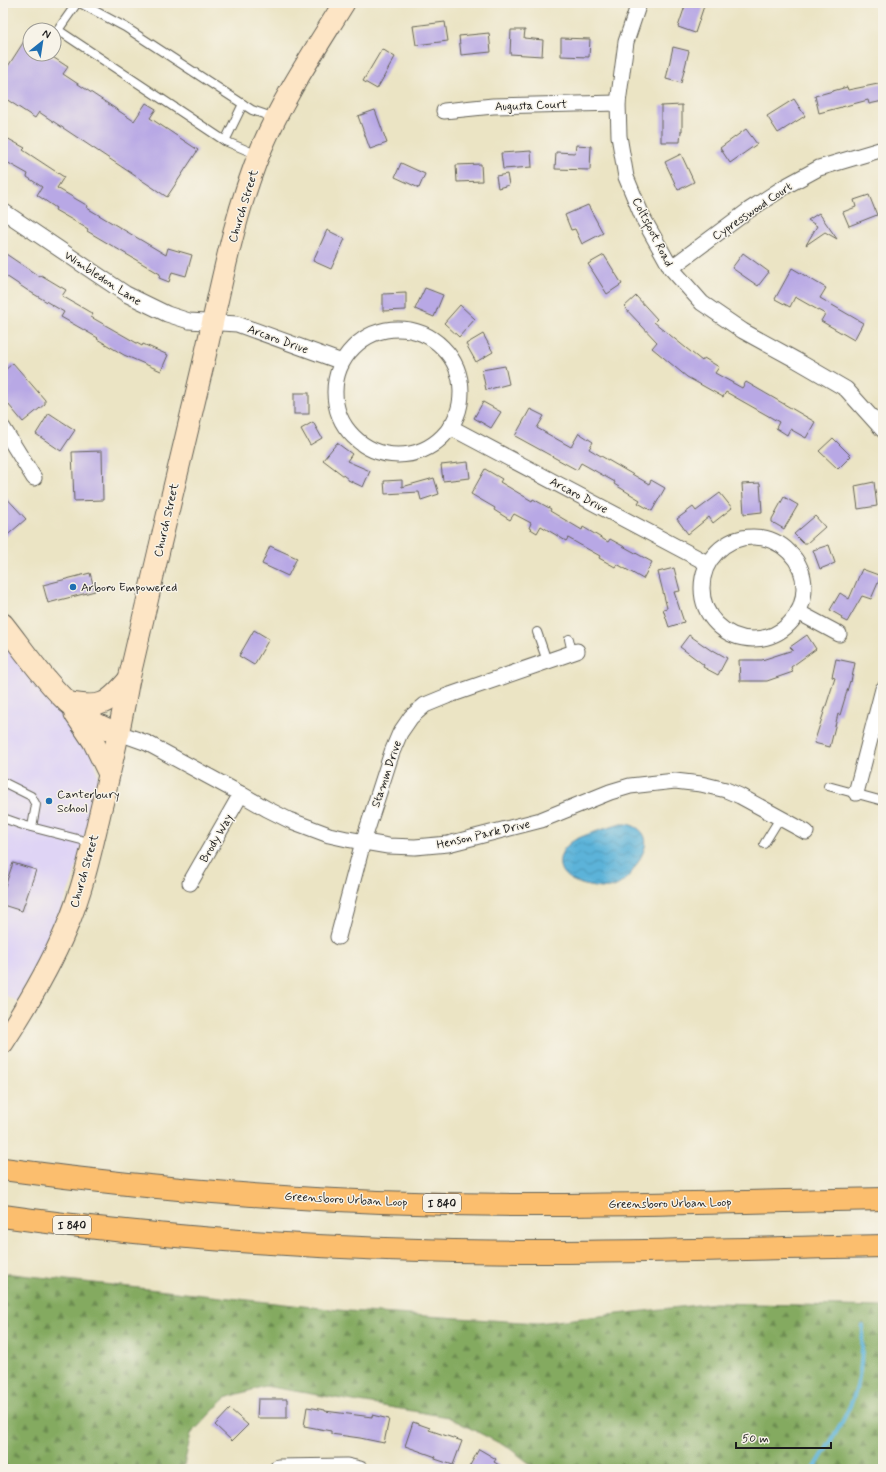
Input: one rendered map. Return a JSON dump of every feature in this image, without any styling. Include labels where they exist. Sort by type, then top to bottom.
[{"type":"highway","name":"Greensboro Urban Loop","points":[[3,1169],[189,1190],[360,1201],[540,1205],[883,1198]]},
{"type":"highway","name":"I 840","points":[[3,1216],[185,1236],[271,1243],[374,1248],[508,1252],[602,1252],[883,1246]]},
{"type":"street","name":"Church Street","points":[[3,1043],[41,981],[67,928],[77,901],[93,843],[119,733],[129,679],[236,227],[259,155],[276,118],[344,3]]},
{"type":"street","name":"Coltsfoot Road","points":[[639,3],[626,42],[618,103],[620,136],[626,177],[644,218],[671,268],[702,303],[744,331],[846,389],[883,430]]},
{"type":"street","name":"Augusta Court","points":[[444,111],[492,106],[618,103]]},
{"type":"street","name":"Cypresswood Court","points":[[671,268],[749,210],[786,186],[819,168],[883,149]]},
{"type":"street","name":"Wimbledon Lane","points":[[3,211],[126,294],[144,304],[167,314],[189,321],[213,322]]},
{"type":"street","name":"Arcaro Drive","points":[[213,322],[237,324],[342,362]]},
{"type":"street","points":[[391,330],[412,331],[430,338],[446,352],[456,369],[461,389],[459,409],[450,427],[436,443],[417,453],[396,455],[374,451],[356,440],[343,423],[335,403],[335,382],[342,362],[355,346],[372,335],[391,330]]},
{"type":"street","name":"Arcaro Drive","points":[[450,427],[707,563]]},
{"type":"street","points":[[3,428],[34,478]]},
{"type":"street","points":[[758,536],[777,542],[793,555],[802,573],[804,593],[798,612],[785,628],[767,637],[747,639],[728,633],[712,620],[703,602],[701,582],[707,563],[720,547],[738,538],[758,536]]},
{"type":"street","points":[[798,612],[839,634]]},
{"type":"street","points":[[3,624],[52,686],[67,702],[83,716],[97,725],[119,733]]},
{"type":"street","name":"Stamm Drive","points":[[338,937],[363,842],[392,752],[400,733],[411,717],[425,705],[547,661],[573,648]]},
{"type":"street","points":[[67,702],[86,706],[98,705],[109,700],[129,679]]},
{"type":"street","points":[[856,793],[883,688]]},
{"type":"street","points":[[67,702],[93,741],[109,774]]},
{"type":"street","name":"Henson Park Drive","points":[[119,733],[147,743],[267,809],[309,828],[329,835],[388,846],[415,847],[448,844],[541,820],[610,792],[630,786],[675,780],[726,790],[806,832]]},
{"type":"street","name":"Brody Way","points":[[190,883],[241,794]]},
{"type":"street","points":[[278,1467],[346,1466],[360,1469]]},
{"type":"lane","points":[[77,3],[58,30],[225,141],[259,155]]},
{"type":"lane","points":[[80,3],[125,27],[252,110],[276,118]]},
{"type":"lane","points":[[225,141],[243,104]]},
{"type":"lane","points":[[537,632],[547,661]]},
{"type":"lane","points":[[3,782],[31,796],[36,805],[32,827]]},
{"type":"lane","points":[[828,786],[883,800]]},
{"type":"lane","points":[[3,818],[93,843]]},
{"type":"lane","points":[[764,844],[780,818]]},
{"type":"shaded area","name":"Canterbury School","points":[[3,634],[80,733],[94,756],[99,782],[73,879],[53,930],[18,1002],[3,994]]},
{"type":"green space","points":[[3,1273],[348,1311],[538,1323],[715,1303],[883,1307],[883,1469],[537,1469],[509,1448],[448,1417],[265,1386],[225,1398],[191,1434],[183,1469],[3,1469]]},
{"type":"water","points":[[621,824],[635,827],[643,833],[646,842],[644,850],[634,869],[621,883],[617,886],[598,888],[575,882],[563,873],[560,864],[561,855],[570,843],[587,835]]},
{"type":"building","points":[[686,3],[705,3],[695,33],[678,27]]},
{"type":"building","points":[[445,22],[448,41],[416,45],[413,26]]},
{"type":"building","points":[[511,30],[525,30],[524,38],[543,40],[542,56],[510,54]]},
{"type":"building","points":[[489,33],[491,52],[461,55],[459,36]]},
{"type":"building","points":[[561,38],[590,39],[589,57],[561,56]]},
{"type":"building","points":[[22,44],[22,62],[60,62],[68,67],[63,74],[134,121],[146,103],[156,109],[150,118],[198,150],[167,197],[39,112],[35,118],[3,97],[3,74]]},
{"type":"building","points":[[673,47],[689,51],[681,83],[666,79]]},
{"type":"building","points":[[382,49],[395,57],[377,89],[363,81]]},
{"type":"building","points":[[883,83],[883,101],[869,104],[868,100],[819,113],[815,96],[847,87],[848,90]]},
{"type":"building","points":[[794,99],[805,116],[778,133],[767,116]]},
{"type":"building","points":[[682,105],[682,131],[680,142],[661,142],[661,106]]},
{"type":"building","points":[[375,110],[387,143],[370,149],[358,116]]},
{"type":"building","points":[[746,129],[757,144],[730,163],[720,148]]},
{"type":"building","points":[[3,136],[25,148],[23,150],[64,177],[57,188],[88,206],[87,208],[166,255],[168,248],[192,255],[186,276],[172,272],[169,282],[159,278],[160,274],[87,231],[88,229],[55,210],[56,208],[37,195],[42,187],[27,177],[28,174],[3,160]]},
{"type":"building","points":[[576,145],[591,146],[590,170],[555,169],[556,152],[575,153]]},
{"type":"building","points":[[531,151],[532,167],[503,169],[501,153]]},
{"type":"building","points":[[681,154],[694,182],[678,190],[665,162]]},
{"type":"building","points":[[401,163],[425,174],[419,188],[395,177]]},
{"type":"building","points":[[481,164],[482,181],[457,182],[456,165]]},
{"type":"building","points":[[507,174],[509,185],[498,188],[496,176]]},
{"type":"building","points":[[869,195],[877,215],[849,226],[843,212],[856,207],[854,200]]},
{"type":"building","points":[[588,205],[603,233],[582,244],[575,229],[571,230],[565,215]]},
{"type":"building","points":[[819,213],[837,239],[825,232],[806,245],[817,226],[808,220]]},
{"type":"building","points":[[327,230],[345,239],[331,269],[313,261]]},
{"type":"building","points":[[3,252],[40,277],[41,275],[66,290],[62,296],[93,314],[91,317],[142,346],[143,344],[168,355],[161,371],[124,355],[61,317],[64,312],[3,274]]},
{"type":"building","points":[[743,253],[769,272],[758,286],[732,268]]},
{"type":"building","points":[[604,255],[622,284],[607,294],[588,264]]},
{"type":"building","points":[[792,268],[826,288],[820,298],[863,323],[854,340],[821,321],[825,314],[795,297],[790,307],[775,299]]},
{"type":"building","points":[[425,288],[443,295],[434,317],[415,309]]},
{"type":"building","points":[[406,293],[406,310],[383,311],[383,294]]},
{"type":"building","points":[[636,296],[657,319],[654,322],[702,361],[704,358],[719,367],[715,373],[742,388],[746,382],[815,422],[806,438],[790,429],[787,435],[776,428],[779,422],[726,392],[723,397],[687,377],[652,348],[657,342],[624,307]]},
{"type":"building","points":[[460,305],[475,319],[459,337],[444,323]]},
{"type":"building","points":[[483,334],[493,352],[476,362],[466,344]]},
{"type":"building","points":[[13,363],[45,400],[45,404],[23,422],[3,398],[3,372]]},
{"type":"building","points":[[505,366],[509,384],[486,390],[482,370]]},
{"type":"building","points":[[294,393],[309,393],[309,414],[294,414]]},
{"type":"building","points":[[483,402],[501,412],[491,428],[474,418]]},
{"type":"building","points":[[530,409],[544,416],[537,428],[571,447],[579,433],[593,442],[589,449],[649,484],[651,480],[665,488],[652,511],[638,503],[640,500],[614,484],[615,482],[581,463],[577,470],[515,436]]},
{"type":"building","points":[[49,413],[75,430],[61,451],[36,434]]},
{"type":"building","points":[[313,422],[322,438],[310,445],[301,429]]},
{"type":"building","points":[[833,438],[851,456],[838,469],[819,451]]},
{"type":"building","points":[[337,443],[352,454],[347,461],[370,471],[363,487],[348,480],[323,460]]},
{"type":"building","points":[[102,451],[103,500],[74,501],[72,452]]},
{"type":"building","points":[[468,462],[470,478],[443,481],[441,465]]},
{"type":"building","points":[[485,469],[502,479],[500,482],[532,501],[533,499],[551,509],[550,511],[582,530],[583,527],[608,542],[610,539],[652,562],[643,579],[617,564],[615,567],[599,558],[600,556],[568,538],[566,541],[541,526],[537,533],[529,528],[531,523],[514,514],[510,520],[494,510],[495,508],[471,494]]},
{"type":"building","points":[[434,478],[439,494],[421,500],[419,492],[385,494],[384,481],[402,480],[402,487]]},
{"type":"building","points":[[874,482],[877,506],[858,509],[855,486]]},
{"type":"building","points":[[760,483],[762,512],[744,514],[742,484]]},
{"type":"building","points":[[720,493],[732,508],[713,523],[709,517],[688,534],[677,519],[693,507],[696,511]]},
{"type":"building","points":[[3,494],[26,519],[3,539]]},
{"type":"building","points":[[784,497],[798,505],[784,529],[772,522],[772,519]]},
{"type":"building","points":[[815,516],[825,527],[807,543],[803,543],[794,534]]},
{"type":"building","points":[[829,545],[835,563],[820,569],[813,550]]},
{"type":"building","points":[[270,546],[297,558],[288,576],[262,564]]},
{"type":"building","points":[[674,568],[680,591],[674,592],[684,622],[669,627],[663,609],[667,608],[658,572]]},
{"type":"building","points":[[862,569],[881,576],[871,599],[862,596],[847,622],[841,619],[842,617],[830,610],[840,593],[849,599]]},
{"type":"building","points":[[90,573],[95,591],[48,603],[43,585]]},
{"type":"building","points":[[254,630],[269,639],[254,665],[239,656]]},
{"type":"building","points":[[689,635],[712,651],[713,650],[727,658],[718,675],[703,667],[704,665],[680,647]]},
{"type":"building","points":[[807,635],[816,649],[791,667],[793,672],[767,681],[740,681],[739,660],[762,660],[793,650],[790,647]]},
{"type":"building","points":[[836,659],[855,663],[851,682],[850,681],[840,715],[838,714],[830,747],[814,743],[835,678],[832,677]]},
{"type":"building","points":[[13,863],[36,870],[22,911],[3,905],[3,892]]},
{"type":"building","points":[[258,1399],[287,1399],[287,1418],[257,1418]]},
{"type":"building","points":[[307,1407],[325,1411],[372,1417],[372,1415],[389,1419],[384,1443],[331,1434],[331,1431],[304,1426]]},
{"type":"building","points":[[230,1409],[248,1425],[232,1441],[215,1425]]},
{"type":"building","points":[[413,1422],[430,1428],[429,1430],[462,1441],[453,1465],[405,1446]]},
{"type":"building","points":[[479,1449],[496,1459],[494,1462],[506,1469],[468,1469]]},
{"type":"waterway","points":[[814,1469],[842,1423],[855,1393],[860,1368],[863,1326]]},
{"type":"place","name":"Arboro Empowered","points":[[73,587]]},
{"type":"place","name":"Canterbury School","points":[[49,801]]}]
